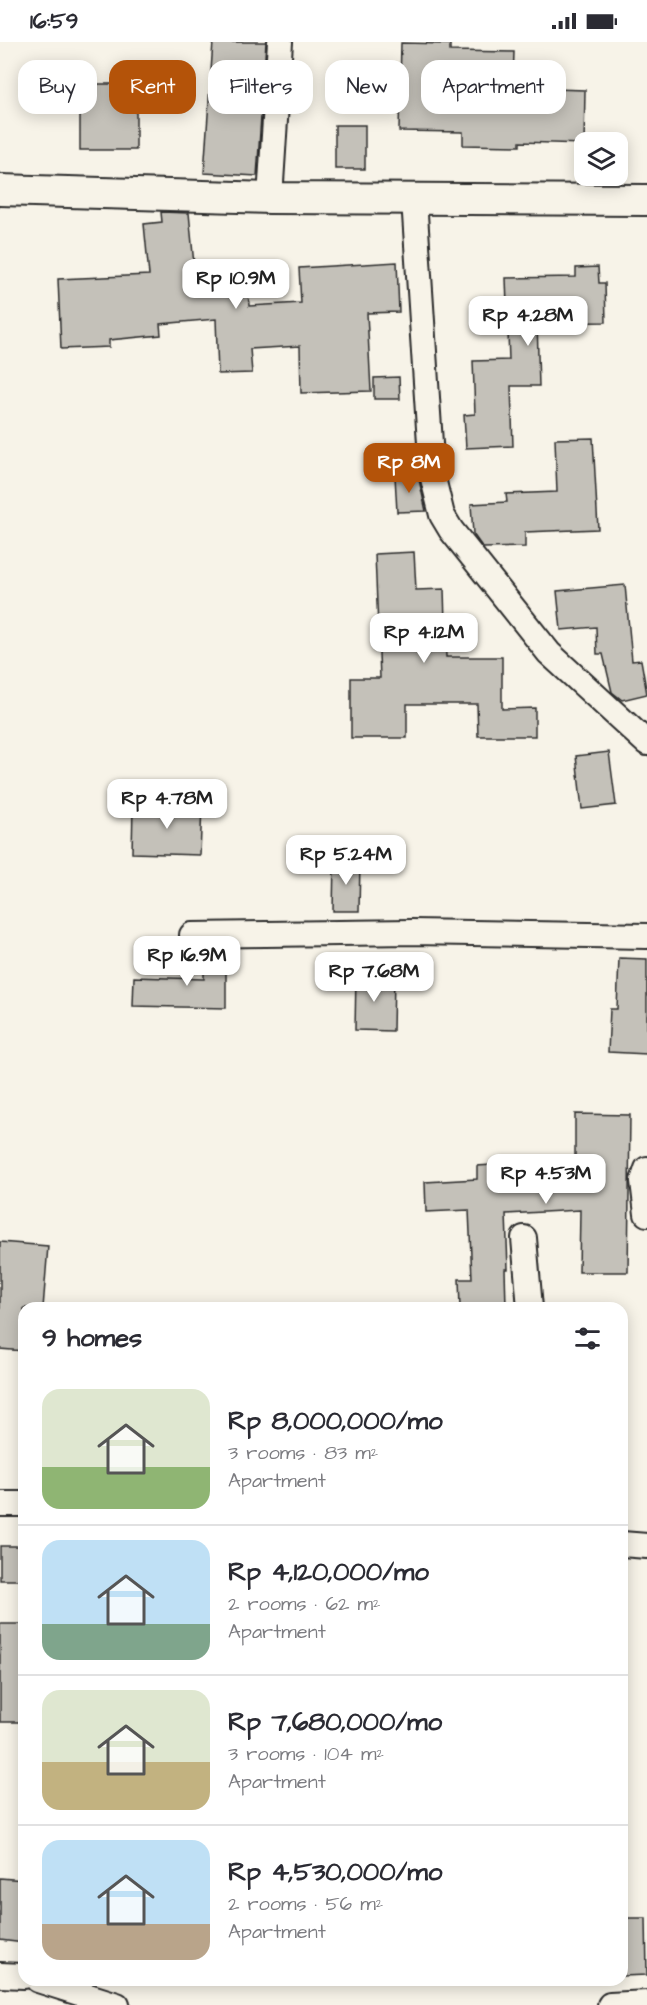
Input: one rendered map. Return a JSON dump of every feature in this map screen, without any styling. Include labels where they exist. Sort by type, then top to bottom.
[{"type":"street","points":[[270,190],[280,42]]},
{"type":"street","points":[[0,190],[270,190],[414,199],[647,200]]},
{"type":"street","points":[[414,199],[432,474],[442,515],[451,530],[549,653],[647,743]]},
{"type":"street","points":[[192,935],[412,932],[647,936]]},
{"type":"street","points":[[647,1169],[643,1181],[647,1214]]},
{"type":"street","points":[[524,1238],[529,1302]]},
{"type":"street","points":[[0,1504],[18,1504]]},
{"type":"street","points":[[628,1544],[647,1546]]},
{"type":"street","points":[[0,1974],[18,1976]]},
{"type":"street","points":[[57,1986],[117,2005]]},
{"type":"street","points":[[610,2005],[647,2002]]},
{"type":"building","points":[[213,42],[266,42],[265,60],[212,60]]},
{"type":"building","points":[[401,43],[450,44],[450,51],[514,52],[514,60],[421,60],[421,114],[566,114],[566,89],[585,90],[584,132],[574,132],[574,144],[520,142],[520,146],[463,145],[463,132],[399,131],[399,114],[409,114],[409,60],[401,60]]},
{"type":"building","points":[[97,84],[109,84],[109,114],[136,114],[136,150],[80,150],[80,114],[97,114]]},
{"type":"building","points":[[208,114],[261,114],[257,176],[204,173]]},
{"type":"building","points":[[335,125],[365,125],[365,169],[335,169]]},
{"type":"building","points":[[161,212],[189,213],[195,275],[247,274],[249,306],[301,303],[299,268],[397,262],[399,312],[367,313],[371,391],[301,393],[300,346],[250,349],[252,373],[218,374],[216,319],[160,324],[161,335],[109,340],[109,347],[61,349],[58,279],[149,275],[144,224],[162,222]]},
{"type":"building","points":[[598,267],[599,283],[605,283],[606,322],[537,323],[539,386],[511,386],[513,446],[466,448],[464,415],[475,414],[473,361],[509,360],[506,278],[576,277],[576,268]]},
{"type":"building","points":[[399,377],[400,399],[374,399],[374,378]]},
{"type":"building","points":[[593,438],[598,529],[525,532],[525,547],[483,548],[473,534],[471,504],[507,502],[506,494],[557,492],[555,439]]},
{"type":"building","points":[[418,475],[426,511],[397,512],[395,476]]},
{"type":"building","points":[[414,552],[416,590],[444,589],[446,657],[502,657],[502,709],[535,708],[535,736],[478,736],[477,704],[407,704],[407,738],[351,738],[351,678],[380,678],[375,554]]},
{"type":"building","points":[[625,585],[632,661],[641,660],[647,694],[622,700],[612,692],[603,654],[597,654],[596,627],[561,630],[557,591]]},
{"type":"building","points":[[609,752],[616,805],[582,809],[576,756]]},
{"type":"building","points":[[165,804],[202,805],[200,855],[132,853],[133,806],[165,806]]},
{"type":"building","points":[[334,861],[360,862],[359,911],[333,911]]},
{"type":"building","points":[[204,949],[226,949],[226,1008],[133,1006],[134,977],[204,979]]},
{"type":"building","points":[[619,958],[647,959],[647,1054],[608,1052],[610,1009],[617,1009]]},
{"type":"building","points":[[356,975],[394,976],[393,1031],[355,1030]]},
{"type":"building","points":[[575,1114],[630,1115],[628,1272],[579,1272],[580,1210],[506,1214],[508,1269],[505,1269],[506,1302],[460,1302],[459,1279],[472,1279],[469,1210],[426,1212],[425,1182],[477,1179],[477,1166],[575,1160]]},
{"type":"building","points":[[0,1242],[48,1246],[43,1302],[18,1302],[18,1350],[0,1349]]},
{"type":"building","points":[[0,1546],[18,1546],[18,1580],[0,1580]]},
{"type":"building","points":[[0,1624],[18,1624],[18,1722],[0,1722]]},
{"type":"building","points":[[0,1878],[18,1880],[18,1942],[0,1940]]},
{"type":"building","points":[[628,1918],[646,1918],[647,1975],[628,1976]]}]
